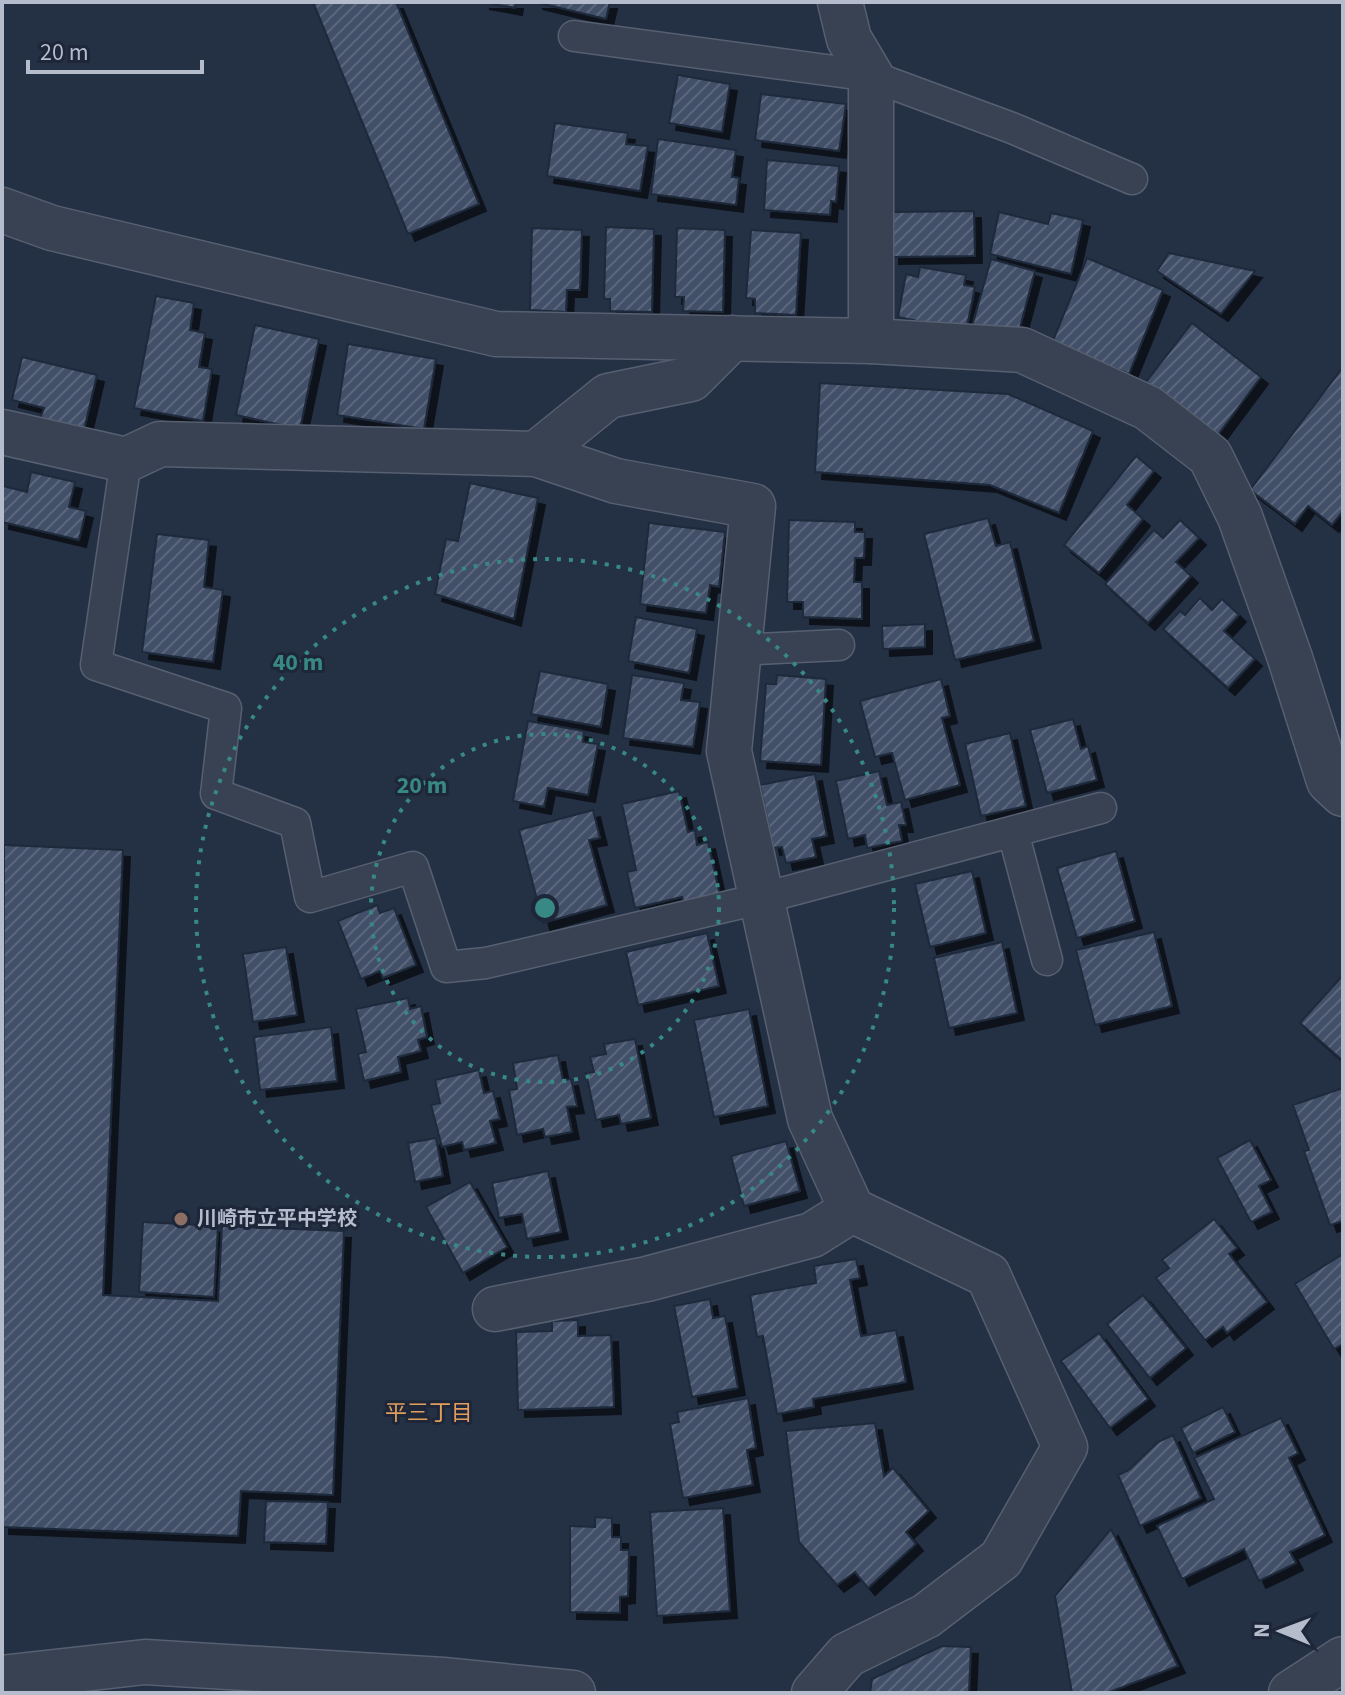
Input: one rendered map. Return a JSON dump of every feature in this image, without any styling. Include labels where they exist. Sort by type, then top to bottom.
[{"type":"street","points":[[840,2],[849,39],[871,76],[871,341]]},
{"type":"street","points":[[2,210],[52,228],[496,334],[871,341],[1022,350],[1148,408],[1210,456],[1240,517],[1329,781],[1343,794]]},
{"type":"street","points":[[536,454],[608,396],[691,379],[732,338]]},
{"type":"street","points":[[2,432],[126,460],[160,444],[536,454],[616,481],[753,506],[729,751],[759,899],[810,1119],[852,1210],[988,1275],[1065,1447],[1001,1559],[926,1616],[847,1655],[814,1693]]},
{"type":"street","points":[[495,1309],[647,1279],[812,1235],[852,1210]]},
{"type":"street","points":[[1291,1693],[1343,1659]]},
{"type":"street","points":[[2,1678],[145,1662],[443,1680],[573,1693]]},
{"type":"lane","points":[[574,36],[871,76],[1012,128],[1132,179]]},
{"type":"lane","points":[[126,460],[96,665],[226,708],[216,794],[295,823],[310,897],[413,867],[446,967],[486,963],[759,899],[1101,808]]},
{"type":"lane","points":[[738,650],[839,645]]},
{"type":"lane","points":[[1013,832],[1047,960]]},
{"type":"building","points":[[313,2],[396,2],[479,204],[408,234]]},
{"type":"building","points":[[482,2],[516,2],[515,8]]},
{"type":"building","points":[[535,2],[610,2],[606,19]]},
{"type":"building","points":[[678,75],[730,84],[722,132],[669,123]]},
{"type":"building","points":[[761,94],[846,104],[839,151],[755,140]]},
{"type":"building","points":[[555,123],[628,133],[626,144],[648,146],[640,191],[547,176]]},
{"type":"building","points":[[658,139],[736,150],[732,177],[739,178],[736,205],[651,194]]},
{"type":"building","points":[[767,160],[839,166],[836,202],[831,201],[830,215],[764,210]]},
{"type":"building","points":[[974,211],[975,256],[892,257],[892,212]]},
{"type":"building","points":[[999,212],[1048,224],[1051,213],[1083,220],[1071,274],[990,254]]},
{"type":"building","points":[[606,227],[654,229],[652,312],[610,311],[610,299],[604,299]]},
{"type":"building","points":[[532,228],[582,230],[580,290],[567,290],[566,312],[530,310]]},
{"type":"building","points":[[677,228],[725,230],[723,312],[683,311],[684,297],[675,297]]},
{"type":"building","points":[[751,230],[801,233],[796,315],[755,313],[755,299],[746,298]]},
{"type":"building","points":[[1169,253],[1255,271],[1221,314],[1157,271]]},
{"type":"building","points":[[1087,258],[1163,290],[1129,374],[1052,343]]},
{"type":"building","points":[[991,259],[1035,271],[1018,335],[971,330]]},
{"type":"building","points":[[920,267],[966,275],[964,285],[975,287],[966,331],[898,317],[906,274],[918,277]]},
{"type":"building","points":[[156,296],[194,303],[190,330],[205,333],[199,367],[212,369],[203,421],[134,408]]},
{"type":"building","points":[[1192,323],[1261,377],[1217,436],[1146,382]]},
{"type":"building","points":[[255,325],[319,339],[300,429],[236,415]]},
{"type":"building","points":[[348,344],[436,359],[424,429],[337,415]]},
{"type":"building","points":[[22,357],[97,375],[84,430],[40,419],[44,408],[12,400]]},
{"type":"building","points":[[1343,367],[1343,511],[1332,525],[1308,506],[1295,524],[1250,490]]},
{"type":"building","points":[[820,383],[1008,394],[1093,431],[1059,513],[990,485],[815,472]]},
{"type":"building","points":[[1136,456],[1154,471],[1127,505],[1143,519],[1099,573],[1064,545]]},
{"type":"building","points":[[31,472],[75,482],[69,507],[86,511],[79,540],[2,522],[3,486],[27,492]]},
{"type":"building","points":[[470,483],[538,498],[514,619],[435,594],[446,539],[458,541]]},
{"type":"building","points":[[988,518],[996,546],[1010,542],[1034,641],[955,660],[924,534]]},
{"type":"building","points":[[789,520],[855,522],[855,532],[865,532],[864,558],[855,558],[854,582],[862,582],[862,619],[803,617],[803,602],[787,602]]},
{"type":"building","points":[[1180,520],[1199,538],[1176,562],[1191,576],[1148,623],[1105,584],[1154,530],[1163,538]]},
{"type":"building","points":[[649,523],[725,532],[719,587],[710,585],[706,613],[640,604]]},
{"type":"building","points":[[157,534],[209,540],[204,587],[223,590],[213,662],[142,652]]},
{"type":"building","points":[[1200,598],[1212,610],[1222,599],[1239,615],[1224,631],[1255,659],[1228,688],[1163,629],[1180,611],[1185,615]]},
{"type":"building","points":[[636,617],[697,629],[689,673],[628,661]]},
{"type":"building","points":[[925,624],[925,647],[883,649],[882,626]]},
{"type":"building","points":[[540,671],[608,684],[601,727],[531,714]]},
{"type":"building","points":[[632,675],[684,683],[681,700],[700,702],[693,747],[623,738]]},
{"type":"building","points":[[777,675],[826,679],[821,765],[760,761],[766,684],[776,684]]},
{"type":"building","points":[[941,679],[950,716],[942,718],[960,785],[905,800],[892,753],[875,757],[860,701]]},
{"type":"building","points":[[1073,719],[1081,749],[1088,746],[1097,780],[1047,793],[1030,730]]},
{"type":"building","points":[[528,721],[584,731],[583,742],[598,744],[588,795],[548,788],[544,807],[513,801]]},
{"type":"building","points":[[1010,733],[1026,806],[981,816],[965,744]]},
{"type":"building","points":[[879,771],[887,805],[901,802],[906,825],[899,825],[902,841],[867,848],[865,835],[848,839],[836,781]]},
{"type":"building","points":[[815,774],[827,836],[812,839],[816,857],[786,863],[782,847],[773,848],[760,785]]},
{"type":"building","points":[[679,791],[688,832],[695,830],[697,845],[708,842],[720,896],[684,903],[682,897],[635,908],[627,872],[636,870],[622,804]]},
{"type":"building","points":[[593,810],[600,838],[589,840],[607,905],[543,923],[519,830]]},
{"type":"building","name":"川崎市立平中学校","points":[[4,845],[123,850],[103,1295],[218,1301],[222,1226],[344,1231],[333,1495],[241,1491],[238,1536],[2,1527]]},
{"type":"building","points":[[1116,851],[1135,921],[1077,938],[1057,868]]},
{"type":"building","points":[[972,871],[986,933],[930,947],[915,884]]},
{"type":"building","points":[[377,905],[380,913],[394,908],[416,965],[383,978],[380,971],[361,979],[338,921]]},
{"type":"building","points":[[1154,932],[1172,1006],[1095,1025],[1076,950]]},
{"type":"building","points":[[707,933],[719,986],[638,1005],[626,952]]},
{"type":"building","points":[[1002,942],[1017,1013],[949,1028],[934,958]]},
{"type":"building","points":[[286,947],[297,1015],[253,1022],[243,954]]},
{"type":"building","points":[[1343,975],[1343,1061],[1300,1023]]},
{"type":"building","points":[[408,998],[410,1009],[421,1006],[427,1037],[418,1040],[421,1051],[398,1057],[401,1072],[364,1081],[358,1054],[366,1052],[356,1009]]},
{"type":"building","points":[[749,1009],[768,1106],[714,1117],[694,1020]]},
{"type":"building","points":[[331,1027],[337,1081],[260,1090],[254,1037]]},
{"type":"building","points":[[635,1039],[651,1118],[621,1124],[619,1115],[596,1120],[586,1073],[594,1072],[590,1057],[606,1054],[604,1044]]},
{"type":"building","points":[[558,1055],[563,1080],[571,1079],[577,1106],[567,1107],[572,1132],[545,1137],[543,1129],[517,1135],[509,1090],[517,1089],[513,1063]]},
{"type":"building","points":[[479,1070],[484,1093],[493,1091],[500,1119],[490,1121],[496,1143],[464,1150],[462,1142],[442,1147],[431,1105],[440,1103],[435,1080]]},
{"type":"building","points":[[1343,1088],[1343,1221],[1330,1225],[1304,1151],[1309,1150],[1293,1105]]},
{"type":"building","points":[[436,1138],[443,1176],[415,1182],[408,1143]]},
{"type":"building","points":[[1250,1140],[1271,1180],[1259,1186],[1272,1212],[1251,1222],[1217,1158]]},
{"type":"building","points":[[786,1141],[800,1191],[744,1206],[731,1156]]},
{"type":"building","points":[[548,1171],[561,1232],[527,1239],[522,1214],[499,1218],[492,1183]]},
{"type":"building","points":[[470,1182],[507,1247],[463,1273],[426,1207]]},
{"type":"building","points":[[1214,1219],[1237,1248],[1229,1254],[1267,1302],[1227,1333],[1223,1327],[1205,1340],[1156,1278],[1169,1268],[1162,1260]]},
{"type":"building","points":[[143,1222],[218,1226],[214,1297],[139,1292]]},
{"type":"building","points":[[1343,1254],[1343,1344],[1334,1349],[1295,1284]]},
{"type":"building","points":[[856,1259],[860,1278],[850,1280],[861,1336],[896,1330],[906,1382],[813,1399],[814,1407],[777,1414],[763,1336],[757,1337],[750,1295],[816,1283],[814,1266]]},
{"type":"building","points":[[1143,1295],[1186,1348],[1150,1378],[1107,1324]]},
{"type":"building","points":[[710,1299],[713,1318],[725,1316],[738,1388],[692,1397],[674,1306]]},
{"type":"building","points":[[578,1320],[578,1336],[611,1335],[614,1407],[518,1410],[516,1332],[552,1331],[552,1321]]},
{"type":"building","points":[[1099,1333],[1148,1399],[1110,1428],[1061,1361]]},
{"type":"building","points":[[748,1398],[756,1448],[747,1450],[753,1485],[683,1498],[670,1424],[679,1422],[677,1412]]},
{"type":"building","points":[[1223,1407],[1235,1432],[1193,1453],[1181,1428]]},
{"type":"building","points":[[1281,1418],[1298,1453],[1289,1458],[1325,1535],[1290,1552],[1296,1563],[1259,1581],[1244,1549],[1182,1579],[1157,1526],[1214,1499],[1194,1458]]},
{"type":"building","points":[[875,1423],[884,1476],[893,1468],[929,1511],[906,1532],[916,1544],[868,1588],[855,1572],[837,1585],[799,1542],[786,1431]]},
{"type":"building","points":[[1173,1435],[1201,1498],[1140,1526],[1118,1475],[1129,1470],[1158,1442]]},
{"type":"building","points":[[266,1501],[328,1502],[326,1544],[264,1542]]},
{"type":"building","points":[[723,1508],[730,1611],[657,1616],[650,1512]]},
{"type":"building","points":[[595,1517],[612,1518],[612,1537],[621,1537],[621,1550],[629,1550],[628,1596],[620,1597],[620,1613],[570,1612],[570,1526],[595,1527]]},
{"type":"building","points":[[1111,1529],[1178,1666],[1107,1693],[1072,1693],[1055,1596]]},
{"type":"building","points":[[942,1646],[971,1647],[969,1693],[870,1693],[872,1679]]},
{"type":"place","name":"川崎市立平中学校","points":[[181,1219]]},
{"type":"district","name":"平三丁目","points":[[429,1413]]}]
